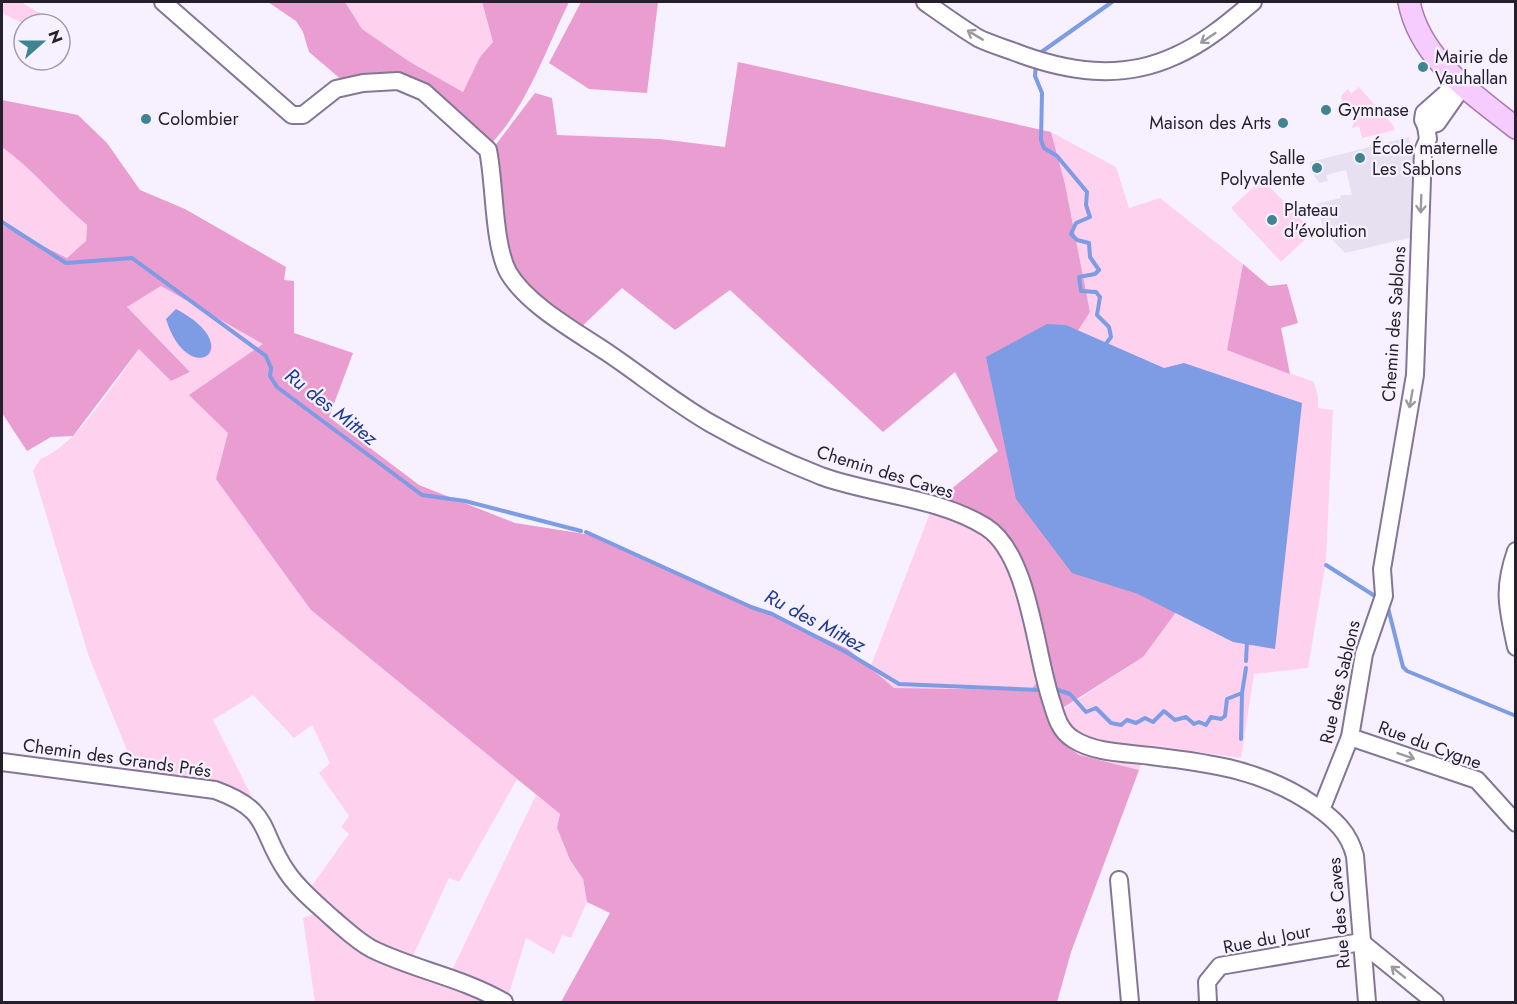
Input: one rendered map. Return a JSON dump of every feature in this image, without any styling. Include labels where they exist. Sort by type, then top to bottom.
[{"type":"main road","points":[[1409,2],[1422,39],[1461,84],[1515,128]]},
{"type":"street","name":"Chemin des Caves","points":[[164,2],[292,115],[303,115],[336,89],[363,83],[398,81],[424,92],[488,150],[501,248],[507,269],[519,287],[575,333],[709,422],[746,442],[822,476],[882,490],[954,514],[987,528],[1010,553],[1020,574],[1050,696],[1060,726],[1072,739],[1089,747],[1219,764],[1246,770]]},
{"type":"street","points":[[925,2],[979,38],[1036,60],[1074,70],[1101,72],[1128,71],[1153,65],[1199,44],[1253,2]]},
{"type":"street","name":"Chemin des Sablons","points":[[1383,599],[1382,569],[1414,375],[1423,151],[1428,139],[1426,126],[1437,123],[1461,84]]},
{"type":"street","points":[[1515,551],[1508,573],[1505,594],[1515,648]]},
{"type":"street","name":"Rue des Sablons","points":[[1321,810],[1350,737],[1368,637],[1383,599]]},
{"type":"street","name":"Rue du Cygne","points":[[1350,737],[1477,780],[1515,823]]},
{"type":"street","name":"Chemin des Grands Prés","points":[[2,762],[215,790],[245,803],[258,815],[285,870],[295,883],[357,939],[405,962],[447,975],[504,1002]]},
{"type":"street","name":"Rue des Caves","points":[[1246,770],[1291,789],[1321,810],[1341,827],[1352,845],[1367,1002]]},
{"type":"street","points":[[1119,880],[1130,1002]]},
{"type":"street","points":[[1361,942],[1435,1002]]},
{"type":"street","name":"Rue du Jour","points":[[1208,1002],[1207,982],[1220,966],[1361,942]]},
{"type":"shaded area","points":[[2,2],[25,2],[24,4],[38,12],[12,12],[12,18],[2,13]]},
{"type":"shaded area","points":[[268,2],[345,2],[362,29],[410,62],[463,92],[480,57],[493,42],[482,2],[569,2],[526,93],[516,111],[492,143],[427,86],[343,81],[309,52],[303,32],[296,21]]},
{"type":"shaded area","points":[[345,2],[482,2],[493,42],[480,57],[463,92],[410,62],[362,29]]},
{"type":"shaded area","points":[[581,2],[658,2],[647,93],[589,89],[549,63]]},
{"type":"shaded area","points":[[738,62],[1051,132],[1065,184],[1090,312],[1075,335],[1190,593],[1143,657],[1050,716],[1061,742],[1079,755],[1139,770],[1071,952],[1057,1002],[561,1002],[610,913],[587,902],[583,879],[570,860],[557,828],[560,814],[311,610],[216,479],[228,433],[189,395],[263,344],[161,286],[127,307],[190,372],[171,381],[139,349],[73,436],[51,437],[27,451],[2,413],[2,225],[67,258],[86,241],[87,225],[2,147],[2,100],[78,115],[107,143],[140,190],[185,209],[286,267],[284,280],[294,281],[294,333],[353,353],[329,417],[419,485],[515,523],[598,536],[848,649],[894,688],[1031,690],[1037,682],[1020,574],[1010,553],[939,499],[998,451],[955,372],[883,432],[730,290],[675,330],[622,288],[575,333],[507,269],[494,147],[535,93],[552,98],[557,135],[660,139],[725,147]]},
{"type":"shaded area","points":[[1359,87],[1395,130],[1362,138],[1359,126],[1352,128],[1356,115],[1351,107],[1343,106],[1341,96],[1348,89],[1351,94]]},
{"type":"shaded area","points":[[1051,132],[1116,167],[1129,208],[1160,198],[1243,264],[1227,350],[1314,382],[1318,396],[1318,408],[1333,410],[1326,561],[1308,668],[1254,674],[1241,758],[1149,745],[1139,770],[1079,755],[1061,742],[1050,718],[1143,657],[1052,359],[1090,312],[1065,184]]},
{"type":"shaded area","points":[[1409,137],[1417,183],[1413,237],[1345,253],[1324,231],[1316,204],[1341,198],[1340,195],[1352,195],[1346,170],[1326,175],[1328,181],[1319,183],[1310,170],[1310,162]]},
{"type":"shaded area","points":[[2,147],[87,225],[86,241],[68,258],[2,225]]},
{"type":"shaded area","name":"Plateau d'évolution","points":[[1262,179],[1313,232],[1281,262],[1231,208]]},
{"type":"shaded area","points":[[1243,264],[1269,286],[1287,284],[1298,323],[1281,328],[1290,374],[1227,350]]},
{"type":"shaded area","points":[[161,286],[264,344],[228,433],[311,610],[517,779],[459,882],[449,878],[412,958],[368,938],[341,918],[310,888],[349,834],[341,827],[349,816],[319,773],[330,763],[312,725],[294,738],[253,695],[213,720],[253,799],[221,787],[137,775],[89,657],[33,471],[40,459],[68,440],[82,426],[140,349],[171,381],[190,372],[127,307]]},
{"type":"shaded area","points":[[939,499],[988,528],[1020,574],[1037,682],[1031,690],[894,688],[870,668],[930,513]]},
{"type":"shaded area","points":[[536,795],[560,814],[557,828],[570,860],[583,879],[587,902],[571,938],[562,935],[554,954],[526,938],[508,997],[452,970]]},
{"type":"shaded area","points":[[320,912],[490,1002],[315,1002],[303,918]]},
{"type":"water","points":[[176,309],[198,324],[209,337],[211,348],[207,356],[198,358],[187,353],[176,341],[166,319]]},
{"type":"water","points":[[1047,324],[1066,325],[1164,368],[1184,363],[1302,403],[1275,649],[1233,642],[1138,594],[1072,573],[1016,499],[986,357]]},
{"type":"waterway","points":[[1039,57],[1040,53],[1112,2]]},
{"type":"waterway","points":[[1036,64],[1035,76],[1042,93],[1041,140],[1044,148],[1057,156],[1087,192],[1086,205],[1090,217],[1076,223],[1071,234],[1077,240],[1089,243],[1090,257],[1099,270],[1095,274],[1079,277],[1081,291],[1096,292],[1100,297],[1097,315],[1109,327],[1111,337],[1105,345]]},
{"type":"waterway","name":"Ru des Mittez","points":[[2,222],[66,263],[132,258],[266,356],[271,368],[270,376],[277,387],[422,495],[465,501],[581,531]]},
{"type":"waterway","name":"Ru des Mittez","points":[[586,532],[751,607],[772,614],[846,652],[899,684],[1039,690]]},
{"type":"waterway","points":[[1326,565],[1378,598]]},
{"type":"waterway","points":[[1387,604],[1403,667],[1407,671],[1516,716]]},
{"type":"waterway","name":"Ru des Mittez","points":[[1246,661],[1247,641]]},
{"type":"waterway","name":"Ru des Mittez","points":[[1058,690],[1070,694],[1086,712],[1096,708],[1111,723],[1121,725],[1127,720],[1136,723],[1145,718],[1153,722],[1164,711],[1175,720],[1186,717],[1194,724],[1199,722],[1206,725],[1211,717],[1221,719],[1225,716],[1227,699],[1242,693],[1246,668]]},
{"type":"waterway","points":[[1241,739],[1242,693]]},
{"type":"place","name":"Mairie de Vauhallan","points":[[1423,67]]},
{"type":"place","name":"Gymnase","points":[[1326,110]]},
{"type":"place","name":"Colombier","points":[[146,119]]},
{"type":"place","name":"Maison des Arts","points":[[1283,123]]},
{"type":"place","name":"École maternelle Les Sablons","points":[[1360,158]]},
{"type":"place","name":"Salle Polyvalente","points":[[1317,168]]},
{"type":"place","name":"Plateau d'évolution","points":[[1272,220]]}]
